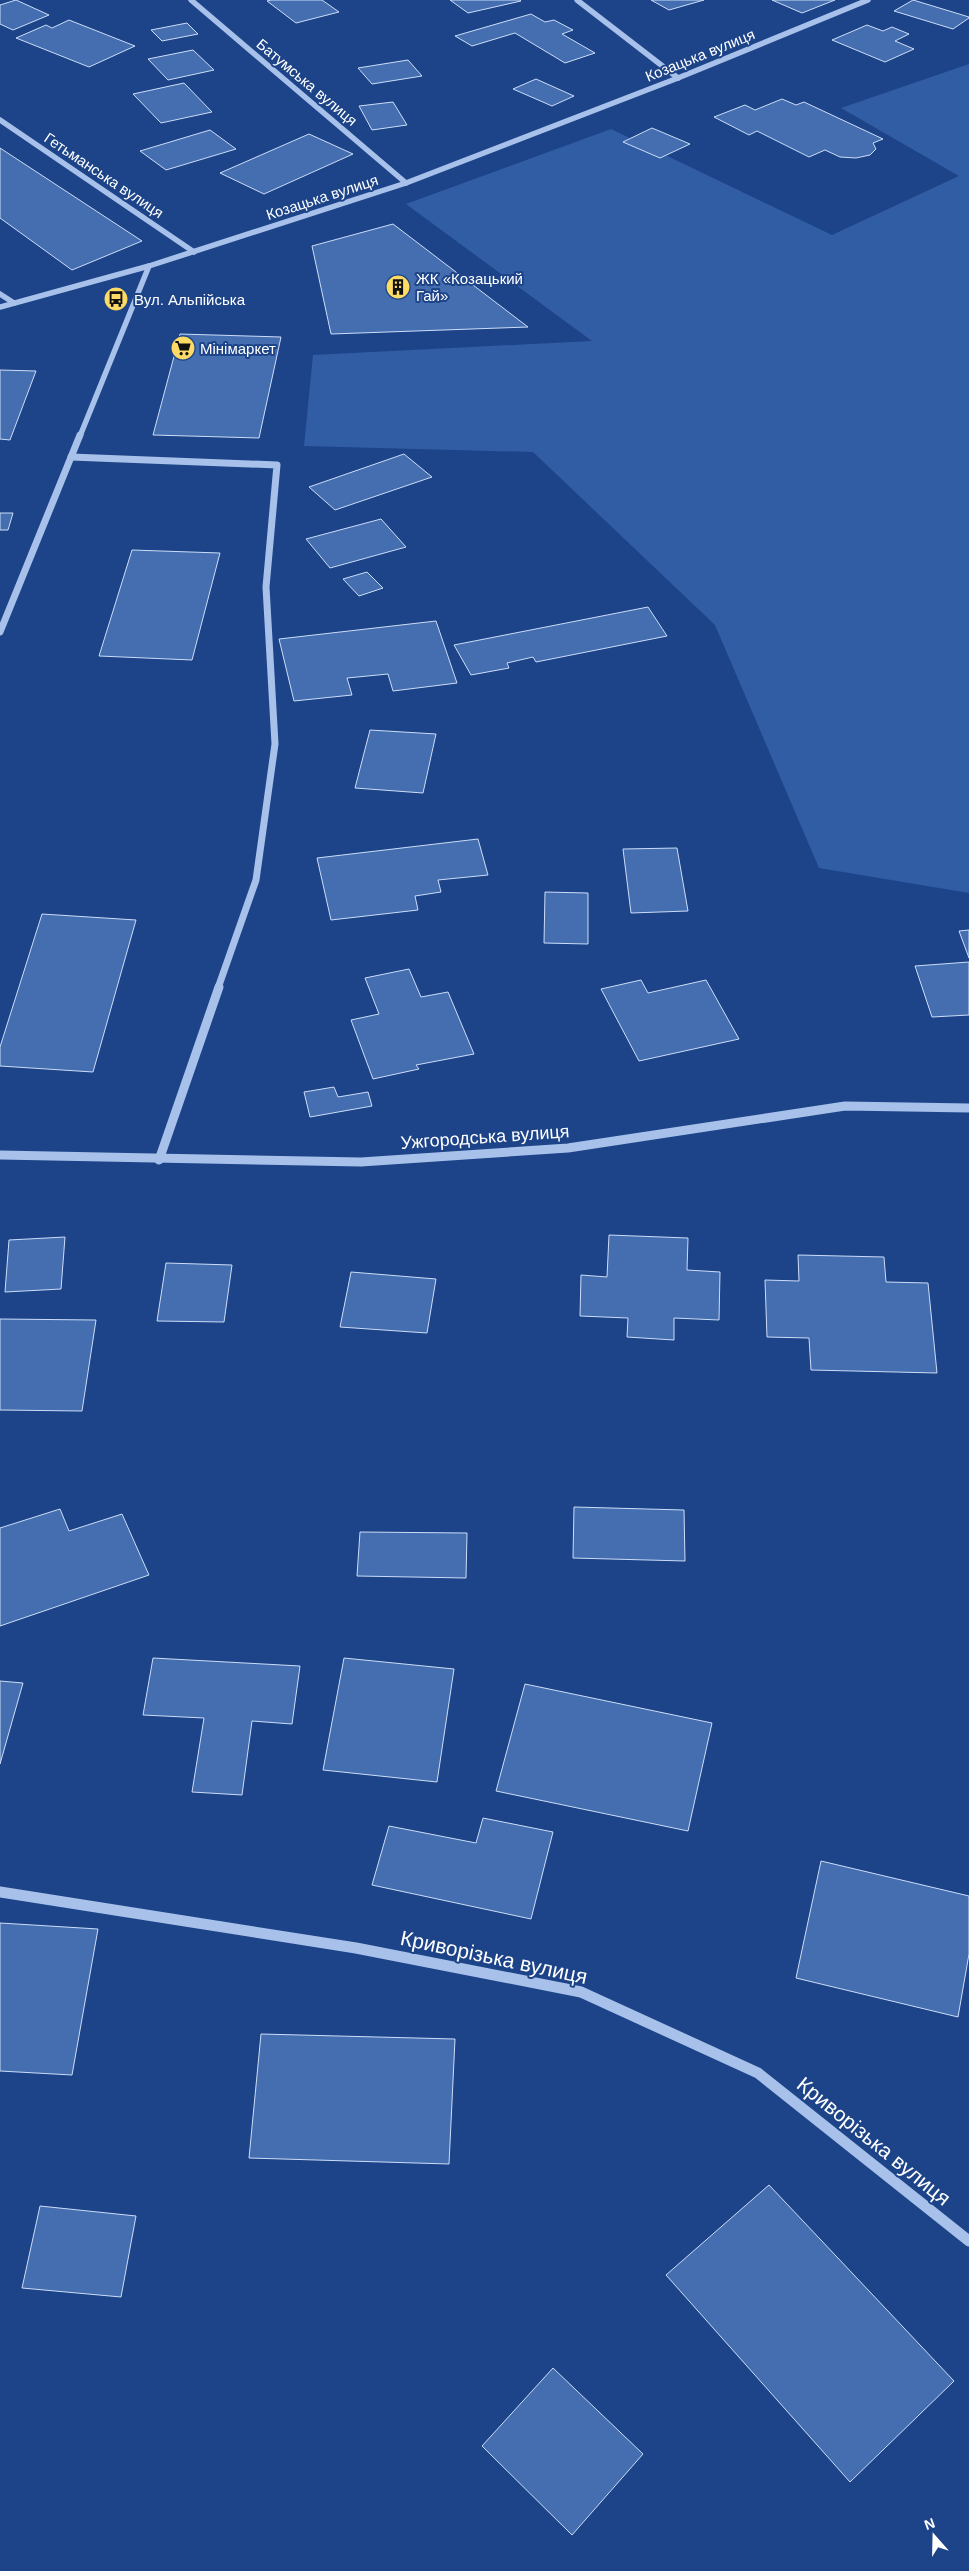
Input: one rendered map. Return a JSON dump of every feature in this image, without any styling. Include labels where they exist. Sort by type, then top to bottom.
[{"type":"street","name":"Батумська вулиця","points":[[191,0],[406,183]]},
{"type":"street","points":[[577,0],[678,78]]},
{"type":"street","name":"Козацька вулиця","points":[[0,307],[149,266],[406,183],[678,78],[868,0]]},
{"type":"street","name":"Гетьманська вулиця","points":[[0,120],[194,252]]},
{"type":"street","points":[[0,632],[149,266]]},
{"type":"street","points":[[0,294],[14,302]]},
{"type":"street","points":[[71,457],[276,463],[277,465],[266,588],[275,744],[256,880],[159,1160]]},
{"type":"street","name":"Ужгородська вулиця","points":[[0,1155],[159,1160],[361,1162],[568,1148],[845,1106],[969,1108]]},
{"type":"street","name":"Криворізька вулиця","points":[[0,1892],[356,1948],[581,1992],[758,2073],[969,2241]]},
{"type":"shaded area","points":[[969,64],[969,893],[819,868],[715,625],[533,452],[304,446],[313,355],[592,341],[406,204],[611,129],[832,235],[959,176],[841,108]]},
{"type":"building","points":[[16,0],[49,15],[13,30],[0,24],[0,5]]},
{"type":"building","points":[[322,0],[339,12],[296,23],[267,1]]},
{"type":"building","points":[[450,0],[520,0],[521,1],[468,13]]},
{"type":"building","points":[[651,0],[704,0],[669,10]]},
{"type":"building","points":[[772,0],[835,0],[802,13]]},
{"type":"building","points":[[913,0],[969,18],[953,29],[894,11]]},
{"type":"building","points":[[531,14],[545,22],[554,20],[573,30],[562,34],[595,53],[565,63],[515,33],[472,46],[455,36]]},
{"type":"building","points":[[69,20],[135,46],[89,67],[16,38],[46,25],[52,28]]},
{"type":"building","points":[[187,23],[198,34],[162,41],[151,30]]},
{"type":"building","points":[[867,25],[883,31],[892,27],[909,34],[895,41],[914,49],[885,62],[832,40]]},
{"type":"building","points":[[193,50],[214,70],[168,80],[148,59]]},
{"type":"building","points":[[408,60],[422,76],[372,84],[358,68]]},
{"type":"building","points":[[536,79],[574,96],[552,106],[513,89]]},
{"type":"building","points":[[184,83],[212,112],[161,123],[133,94]]},
{"type":"building","points":[[782,99],[796,105],[804,102],[883,139],[873,143],[876,149],[870,155],[856,158],[840,157],[825,150],[809,157],[757,131],[749,135],[714,117],[745,105],[755,110]]},
{"type":"building","points":[[393,102],[407,125],[372,130],[359,106]]},
{"type":"building","points":[[652,128],[690,144],[660,158],[623,142]]},
{"type":"building","points":[[210,130],[236,149],[166,170],[140,151]]},
{"type":"building","points":[[309,134],[353,154],[264,194],[220,173]]},
{"type":"building","points":[[0,148],[142,241],[72,270],[0,218]]},
{"type":"building","name":"ЖК «Козацький Гай»","points":[[393,224],[528,327],[331,334],[312,246]]},
{"type":"building","points":[[180,334],[281,337],[259,438],[153,435]]},
{"type":"building","points":[[0,370],[36,371],[10,440],[0,439]]},
{"type":"building","points":[[404,454],[432,477],[335,510],[309,487]]},
{"type":"building","points":[[0,513],[13,513],[8,530],[0,530]]},
{"type":"building","points":[[381,519],[406,547],[330,568],[306,539]]},
{"type":"building","points":[[132,550],[220,553],[192,660],[99,656]]},
{"type":"building","points":[[367,572],[383,588],[359,596],[343,579]]},
{"type":"building","points":[[648,607],[667,636],[536,662],[533,657],[507,663],[509,668],[471,675],[454,645]]},
{"type":"building","points":[[436,621],[457,683],[393,691],[388,674],[347,678],[352,695],[294,701],[279,639]]},
{"type":"building","points":[[370,730],[436,734],[423,793],[355,788]]},
{"type":"building","points":[[478,839],[488,875],[438,880],[441,892],[415,896],[418,910],[331,920],[317,858]]},
{"type":"building","points":[[677,848],[688,911],[631,913],[623,849]]},
{"type":"building","points":[[545,892],[588,893],[588,944],[544,943]]},
{"type":"building","points":[[42,914],[136,920],[93,1072],[0,1066],[0,1047]]},
{"type":"building","points":[[969,930],[969,958],[959,931]]},
{"type":"building","points":[[969,962],[969,1015],[932,1017],[915,966]]},
{"type":"building","points":[[409,969],[421,997],[448,992],[474,1054],[416,1065],[419,1069],[373,1079],[351,1020],[379,1014],[365,978]]},
{"type":"building","points":[[641,980],[648,993],[706,980],[739,1039],[639,1061],[601,989]]},
{"type":"building","points":[[334,1087],[338,1097],[368,1092],[372,1106],[310,1117],[304,1092]]},
{"type":"building","points":[[609,1235],[688,1238],[687,1270],[720,1272],[719,1320],[674,1318],[674,1340],[627,1337],[628,1318],[580,1316],[581,1275],[607,1277]]},
{"type":"building","points":[[65,1237],[61,1289],[5,1292],[9,1240]]},
{"type":"building","points":[[798,1255],[884,1257],[886,1282],[928,1283],[937,1373],[811,1370],[809,1338],[767,1337],[765,1280],[799,1281]]},
{"type":"building","points":[[166,1263],[232,1265],[224,1322],[157,1321]]},
{"type":"building","points":[[351,1272],[436,1279],[427,1333],[340,1327]]},
{"type":"building","points":[[0,1319],[96,1320],[82,1411],[0,1410]]},
{"type":"building","points":[[574,1507],[684,1510],[685,1561],[573,1558]]},
{"type":"building","points":[[60,1509],[69,1531],[122,1514],[149,1575],[0,1626],[0,1528]]},
{"type":"building","points":[[360,1532],[467,1533],[466,1578],[357,1576]]},
{"type":"building","points":[[153,1658],[300,1666],[292,1724],[252,1721],[242,1795],[192,1792],[204,1718],[143,1715]]},
{"type":"building","points":[[344,1658],[454,1669],[437,1782],[323,1770]]},
{"type":"building","points":[[0,1681],[23,1683],[0,1764]]},
{"type":"building","points":[[525,1684],[712,1723],[688,1831],[496,1791]]},
{"type":"building","points":[[483,1818],[553,1832],[531,1919],[372,1885],[389,1826],[476,1843]]},
{"type":"building","points":[[821,1861],[969,1896],[969,1954],[958,2017],[796,1978]]},
{"type":"building","points":[[0,1923],[98,1929],[72,2075],[0,2071]]},
{"type":"building","points":[[261,2034],[455,2039],[449,2164],[249,2158]]},
{"type":"building","points":[[769,2185],[954,2381],[850,2482],[666,2275]]},
{"type":"building","points":[[40,2206],[136,2216],[121,2297],[22,2288]]},
{"type":"building","points":[[553,2368],[643,2454],[572,2535],[482,2446]]},
{"type":"place","name":"ЖК «Козацький Гай»","points":[[398,287]]},
{"type":"place","name":"Вул. Альпійська","points":[[116,299]]},
{"type":"place","name":"Мінімаркет","points":[[183,348]]}]
